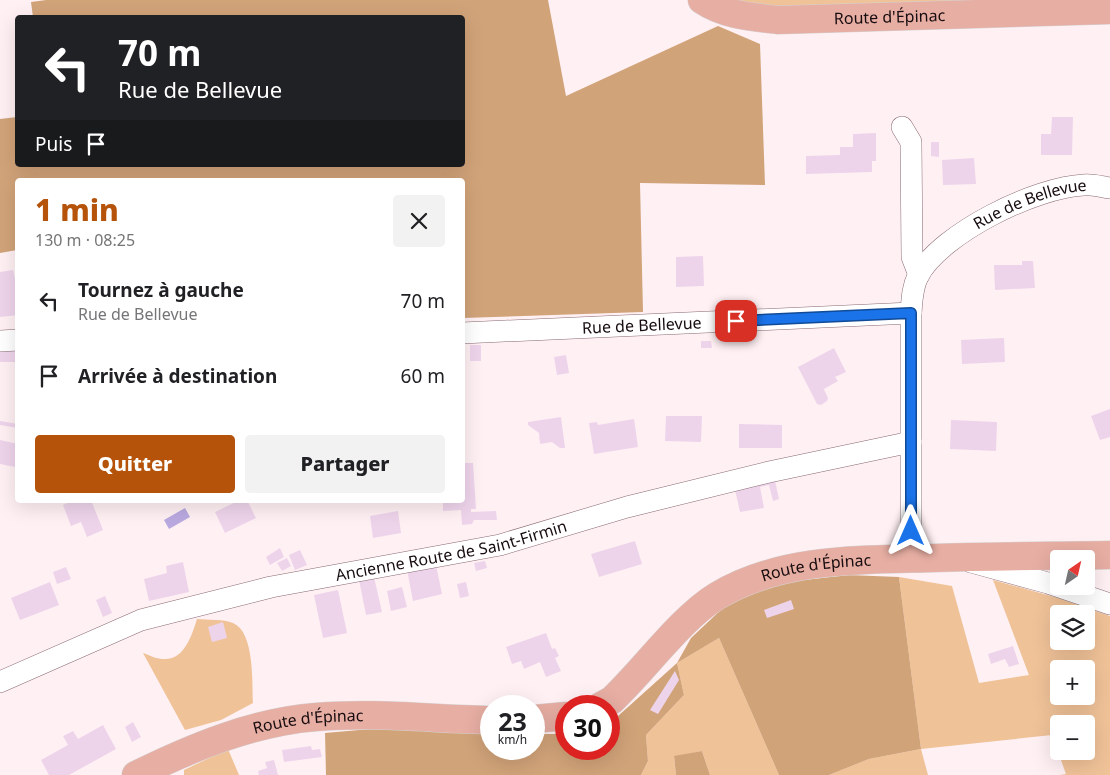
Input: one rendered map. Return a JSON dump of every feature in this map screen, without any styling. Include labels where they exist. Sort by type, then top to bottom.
[{"type":"main road","name":"Route d'Épinac","points":[[702,0],[710,6],[738,15],[778,20],[1110,10]]},
{"type":"main road","name":"Route d'Épinac","points":[[617,695],[694,615],[715,598],[743,582],[774,571],[805,566],[911,558],[1110,555]]},
{"type":"main road","name":"Route d'Épinac","points":[[136,775],[195,747],[237,733],[314,717],[352,715],[480,720]]},
{"type":"street","points":[[902,126],[911,142],[912,257],[919,275]]},
{"type":"street","name":"Rue de Bellevue","points":[[911,558],[911,313],[912,290],[919,275],[933,257],[962,233],[1004,208],[1052,190],[1084,184],[1110,188]]},
{"type":"street","name":"Rue de Bellevue","points":[[465,332],[911,313]]},
{"type":"street","points":[[0,340],[15,340]]},
{"type":"street","name":"Ancienne Route de Saint-Firmin","points":[[0,682],[141,620],[271,587],[500,545],[627,507],[769,472],[911,442]]},
{"type":"street","points":[[957,557],[1016,576],[1048,583],[1110,604]]},
{"type":"shaded area","points":[[46,0],[548,0],[566,96],[718,26],[760,44],[765,185],[640,183],[643,312],[465,318],[465,178],[15,178],[15,250],[0,253],[0,119],[15,117],[15,167],[465,167],[465,15],[33,15],[31,2]]},
{"type":"shaded area","points":[[721,0],[1087,0],[754,9]]},
{"type":"shaded area","points":[[185,508],[190,517],[169,529],[164,520]]},
{"type":"shaded area","points":[[848,575],[899,577],[921,749],[869,759],[829,775],[779,775],[719,638],[677,663],[691,638],[725,606],[778,583]]},
{"type":"shaded area","points":[[899,577],[952,586],[979,683],[1029,675],[993,580],[1078,605],[1050,605],[1050,650],[1095,650],[1095,611],[1110,616],[1110,775],[1060,775],[1066,774],[1061,760],[1095,760],[1095,715],[1050,715],[1050,735],[921,749]]},
{"type":"shaded area","points":[[197,619],[220,620],[233,623],[240,628],[249,647],[253,703],[221,720],[185,730],[143,653],[160,659],[170,659],[176,656],[186,646]]},
{"type":"shaded area","points":[[719,638],[779,775],[710,775],[702,751],[674,757],[676,775],[641,775],[648,761],[646,735],[684,695],[677,663]]},
{"type":"shaded area","points":[[677,663],[684,695],[646,735],[648,761],[641,775],[326,775],[325,733],[371,729],[480,733],[480,760],[545,760],[545,734],[555,734],[555,760],[620,760],[620,714]]},
{"type":"shaded area","points":[[228,749],[239,775],[184,775],[184,770]]},
{"type":"shaded area","points":[[921,749],[928,775],[829,775],[869,759]]},
{"type":"shaded area","points":[[702,751],[710,775],[676,775],[674,756]]},
{"type":"building","points":[[1052,117],[1073,117],[1072,155],[1041,155],[1041,134],[1051,134]]},
{"type":"building","points":[[876,133],[876,161],[872,161],[872,172],[806,174],[806,156],[840,155],[840,147],[853,147],[853,134]]},
{"type":"building","points":[[931,142],[939,142],[939,157],[931,156]]},
{"type":"building","points":[[974,158],[976,184],[943,185],[942,160]]},
{"type":"building","points":[[703,256],[704,286],[676,287],[676,257]]},
{"type":"building","points":[[1022,261],[1033,261],[1035,288],[995,290],[994,265],[1022,265]]},
{"type":"building","points":[[13,270],[15,280],[15,315],[0,317],[0,272]]},
{"type":"building","points":[[1004,338],[1005,362],[962,364],[961,340]]},
{"type":"building","points":[[701,341],[711,341],[712,348],[701,348]]},
{"type":"building","points":[[470,345],[481,345],[481,361],[470,361]]},
{"type":"building","points":[[0,348],[15,348],[15,362],[0,362]]},
{"type":"building","points":[[834,348],[846,372],[835,377],[838,381],[824,389],[822,385],[828,398],[821,405],[817,404],[798,367]]},
{"type":"building","points":[[566,355],[569,373],[557,375],[554,357]]},
{"type":"building","points":[[1110,409],[1110,437],[1100,440],[1091,416]]},
{"type":"building","points":[[666,416],[702,416],[701,442],[665,441]]},
{"type":"building","points":[[561,417],[565,448],[560,448],[552,442],[540,444],[539,433],[528,425],[528,422]]},
{"type":"building","points":[[634,419],[638,447],[594,454],[589,423],[597,422],[598,425]]},
{"type":"building","points":[[951,420],[997,422],[996,451],[950,449]]},
{"type":"building","points":[[0,421],[15,424],[15,428],[0,425]]},
{"type":"building","points":[[739,424],[782,425],[782,448],[739,448]]},
{"type":"building","points":[[0,440],[15,443],[15,467],[0,464]]},
{"type":"building","points":[[465,463],[473,463],[476,509],[471,509],[471,512],[496,511],[497,520],[474,520],[472,524],[462,525],[461,510],[443,511],[443,503],[465,503]]},
{"type":"building","points":[[774,476],[779,499],[773,501],[769,485],[760,487],[764,508],[740,512],[734,485]]},
{"type":"building","points":[[67,503],[92,503],[103,530],[87,537],[81,522],[71,526],[63,505]]},
{"type":"building","points":[[234,503],[248,503],[256,518],[225,533],[215,512]]},
{"type":"building","points":[[398,511],[401,533],[373,538],[370,516]]},
{"type":"building","points":[[635,541],[642,564],[599,577],[591,554]]},
{"type":"building","points":[[280,548],[284,557],[270,565],[266,557]]},
{"type":"building","points":[[300,550],[307,565],[295,570],[289,555]]},
{"type":"building","points":[[287,558],[291,566],[282,571],[277,563]]},
{"type":"building","points":[[485,561],[487,568],[476,571],[474,563]]},
{"type":"building","points":[[183,562],[189,592],[149,601],[144,579],[167,573],[166,566]]},
{"type":"building","points":[[436,565],[442,594],[413,601],[407,570]]},
{"type":"building","points":[[66,567],[71,579],[57,584],[53,572]]},
{"type":"building","points":[[374,577],[382,612],[366,615],[359,580]]},
{"type":"building","points":[[50,582],[59,605],[20,620],[11,598]]},
{"type":"building","points":[[466,582],[469,596],[460,598],[457,584]]},
{"type":"building","points":[[402,587],[407,607],[391,611],[387,591]]},
{"type":"building","points":[[338,590],[347,633],[323,638],[314,595]]},
{"type":"building","points":[[105,596],[112,613],[103,617],[96,600]]},
{"type":"building","points":[[791,600],[794,609],[767,618],[764,610]]},
{"type":"building","points":[[223,622],[227,638],[212,642],[208,627]]},
{"type":"building","points":[[546,633],[552,649],[555,648],[559,656],[555,658],[561,671],[546,677],[540,662],[524,669],[521,661],[512,664],[506,647]]},
{"type":"building","points":[[1013,646],[1019,664],[1009,667],[1005,659],[991,664],[988,654]]},
{"type":"building","points":[[675,671],[679,680],[658,714],[650,710]]},
{"type":"building","points":[[133,722],[141,737],[132,742],[125,727]]},
{"type":"building","points":[[103,725],[116,749],[69,775],[49,775],[41,760],[68,745],[63,736],[73,731],[78,739]]},
{"type":"building","points":[[311,746],[312,750],[320,749],[322,757],[284,762],[282,750]]},
{"type":"building","points":[[274,760],[278,775],[259,775],[258,771],[267,768],[265,762]]},
{"type":"route","points":[[736,321],[911,313],[911,531]]}]
